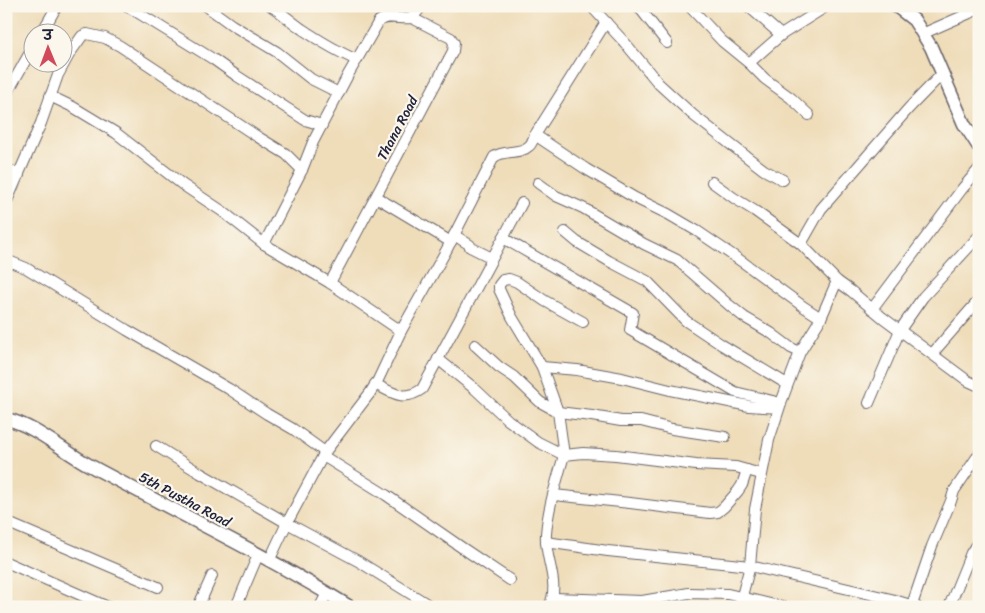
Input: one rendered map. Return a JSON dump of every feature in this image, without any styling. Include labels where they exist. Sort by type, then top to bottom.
[{"type":"street","points":[[48,22],[57,6]]},
{"type":"street","points":[[127,6],[213,59],[305,120],[322,125]]},
{"type":"street","points":[[206,6],[232,25],[277,52],[311,79],[339,92]]},
{"type":"street","points":[[271,6],[301,29],[336,51],[357,60]]},
{"type":"street","points":[[264,244],[302,170],[313,142],[380,20],[390,17],[412,18],[422,6]]},
{"type":"street","points":[[591,6],[659,84],[686,109],[764,170],[783,180]]},
{"type":"street","points":[[636,6],[667,43]]},
{"type":"street","points":[[689,6],[722,41],[809,115]]},
{"type":"street","points":[[748,6],[781,35]]},
{"type":"street","points":[[749,63],[811,11],[827,6]]},
{"type":"street","points":[[897,7],[914,20],[931,47],[964,124],[979,147]]},
{"type":"street","points":[[922,34],[979,9]]},
{"type":"street","name":"Thana Road","points":[[330,283],[453,51],[454,43],[451,38],[412,18]]},
{"type":"street","points":[[236,607],[287,522],[324,454],[370,393],[494,157],[498,154],[528,148],[606,22]]},
{"type":"street","points":[[6,203],[41,123],[58,75],[82,36],[87,34],[105,38],[120,46],[286,154],[302,170]]},
{"type":"street","points":[[6,96],[22,67]]},
{"type":"street","points":[[801,244],[821,209],[909,108],[942,74]]},
{"type":"street","points":[[50,96],[73,107],[116,133],[264,244],[330,283],[401,331]]},
{"type":"street","points":[[535,135],[586,169],[697,231],[821,318]]},
{"type":"street","points":[[6,168],[19,175]]},
{"type":"street","points":[[872,309],[979,168]]},
{"type":"street","points":[[712,182],[801,244],[837,281],[872,309],[968,381],[979,386]]},
{"type":"street","points":[[538,183],[556,196],[583,208],[644,244],[677,260],[728,305],[791,348],[800,352]]},
{"type":"street","points":[[376,197],[452,239],[470,245],[470,247],[492,258]]},
{"type":"street","points":[[375,384],[394,394],[404,396],[414,395],[422,389],[522,203]]},
{"type":"street","points":[[565,232],[577,242],[609,261],[646,280],[686,320],[722,345],[787,384]]},
{"type":"street","points":[[869,403],[900,330],[923,297],[979,236]]},
{"type":"street","points":[[503,238],[633,313],[630,330],[735,392],[780,406]]},
{"type":"street","points":[[6,260],[26,268],[127,330],[229,389],[292,429],[354,476],[386,495],[510,580]]},
{"type":"street","points":[[582,322],[517,282],[509,279],[503,280],[499,284],[499,289],[512,317],[542,367],[558,412],[564,455],[548,514],[546,542],[552,574],[551,602],[642,601],[689,593],[705,593],[728,594],[741,602],[783,607]]},
{"type":"street","points":[[741,602],[750,566],[755,509],[767,447],[787,384],[800,352],[821,318],[837,281]]},
{"type":"street","points":[[932,354],[979,300]]},
{"type":"street","points":[[475,345],[514,377],[540,402],[558,412],[641,422],[725,437]]},
{"type":"street","points":[[438,359],[538,442],[564,455],[583,453],[616,455],[696,465],[736,467],[761,474]]},
{"type":"street","points":[[542,367],[586,371],[739,404],[780,406]]},
{"type":"street","name":"5th Pustha Road","points":[[6,420],[24,424],[80,461],[207,527],[350,607]]},
{"type":"street","points":[[156,446],[200,473],[358,560],[432,607]]},
{"type":"street","points":[[546,542],[608,551],[750,566],[914,606],[932,546],[954,491],[979,454]]},
{"type":"street","points":[[554,495],[710,513],[718,512],[738,491],[747,470]]},
{"type":"street","points":[[6,522],[158,587]]},
{"type":"street","points":[[949,607],[971,553],[979,540]]},
{"type":"street","points":[[6,562],[108,607]]},
{"type":"street","points":[[198,607],[212,576]]},
{"type":"street","points":[[320,607],[327,593]]}]
